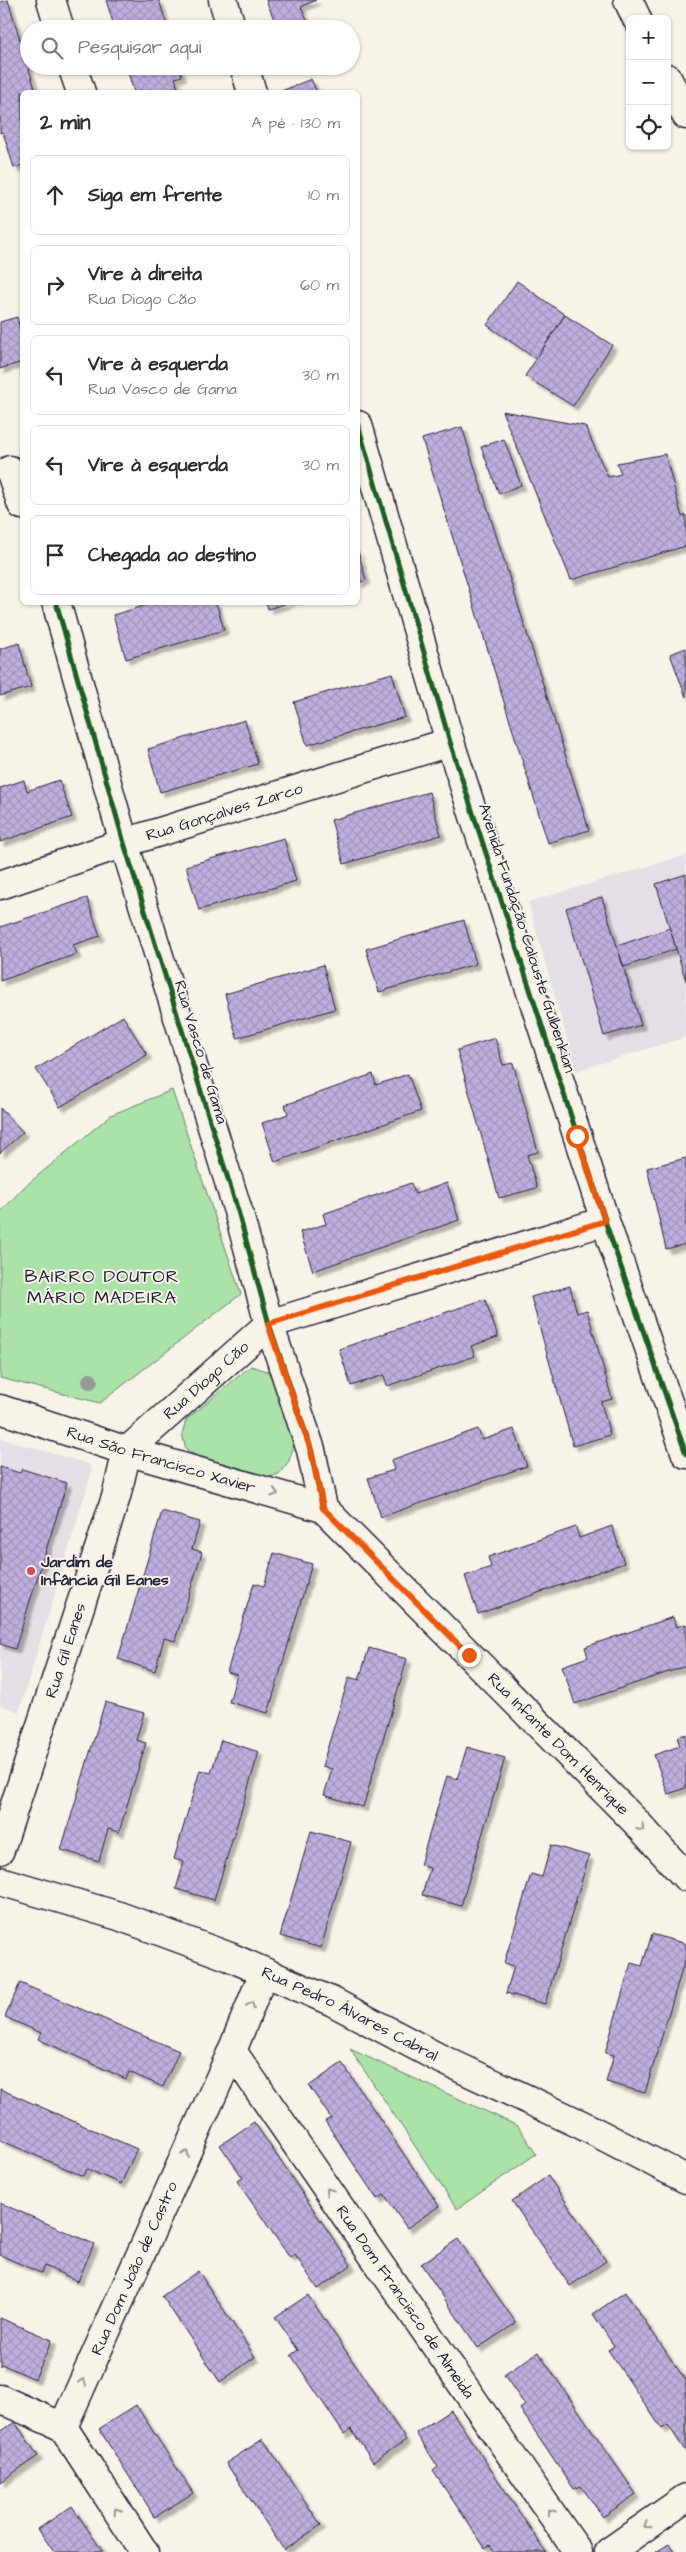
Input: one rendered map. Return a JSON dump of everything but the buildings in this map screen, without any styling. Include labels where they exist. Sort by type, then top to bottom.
[{"type":"street","points":[[51,0],[57,20]]},
{"type":"street","points":[[223,0],[229,20]]},
{"type":"street","points":[[628,0],[636,15]]},
{"type":"street","points":[[75,75],[80,90]]},
{"type":"street","points":[[247,75],[251,90]]},
{"type":"street","points":[[671,86],[686,115]]},
{"type":"street","name":"Avenida Fundação Calouste Gulbenkian","points":[[360,432],[450,742],[605,1221],[686,1454]]},
{"type":"street","points":[[10,470],[20,499]]},
{"type":"street","name":"Rua Vasco de Gama","points":[[57,605],[124,843],[238,1211],[268,1324],[311,1450],[323,1508]]},
{"type":"street","name":"Rua Gonçalves Zarco","points":[[0,885],[124,843],[450,742]]},
{"type":"street","name":"Rua Diogo Cão","points":[[127,1451],[268,1324],[605,1221]]},
{"type":"street","name":"Rua São Francisco Xavier","points":[[0,1409],[127,1451],[323,1508]]},
{"type":"street","name":"Rua Gil Eanes","points":[[0,1850],[116,1497],[127,1451]]},
{"type":"street","name":"Rua Infante Dom Henrique","points":[[323,1508],[636,1822],[686,1877]]},
{"type":"street","name":"Rua Pedro Álvares Cabral","points":[[0,1881],[119,1916],[264,1972],[334,2002],[437,2057],[580,2124],[686,2179]]},
{"type":"street","name":"Rua Dom João de Castro","points":[[63,2427],[232,2051],[264,1972]]},
{"type":"street","name":"Rua Dom Francisco de Almeida","points":[[232,2051],[578,2552]]},
{"type":"street","points":[[0,2399],[63,2427],[144,2552]]},
{"type":"street","points":[[609,2552],[686,2498]]},
{"type":"shaded area","points":[[686,855],[686,1037],[576,1071],[528,902]]},
{"type":"shaded area","name":"Jardim de Infância Gil Eanes","points":[[0,1438],[86,1463],[92,1471],[19,1712],[0,1705]]},
{"type":"green space","points":[[172,1090],[241,1294],[100,1403],[0,1378],[0,1213],[23,1188],[111,1115]]},
{"type":"green space","points":[[251,1366],[267,1371],[275,1382],[294,1445],[289,1461],[279,1474],[267,1478],[200,1459],[186,1449],[182,1434],[186,1420]]},
{"type":"green space","points":[[350,2049],[518,2126],[536,2154],[457,2209]]},
{"type":"cycle path","points":[[360,432],[450,742],[605,1221],[686,1454]]},
{"type":"cycle path","points":[[57,605],[124,843],[238,1211],[269,1324],[311,1450],[323,1508]]},
{"type":"place","name":"Jardim de Infância Gil Eanes","points":[[31,1571]]},
{"type":"district","name":"BAIRRO DOUTOR MÁRIO MADEIRA","points":[[102,1286]]},
{"type":"route","points":[[469,1655],[323,1508],[311,1450],[268,1324],[605,1221],[577,1136]]}]
